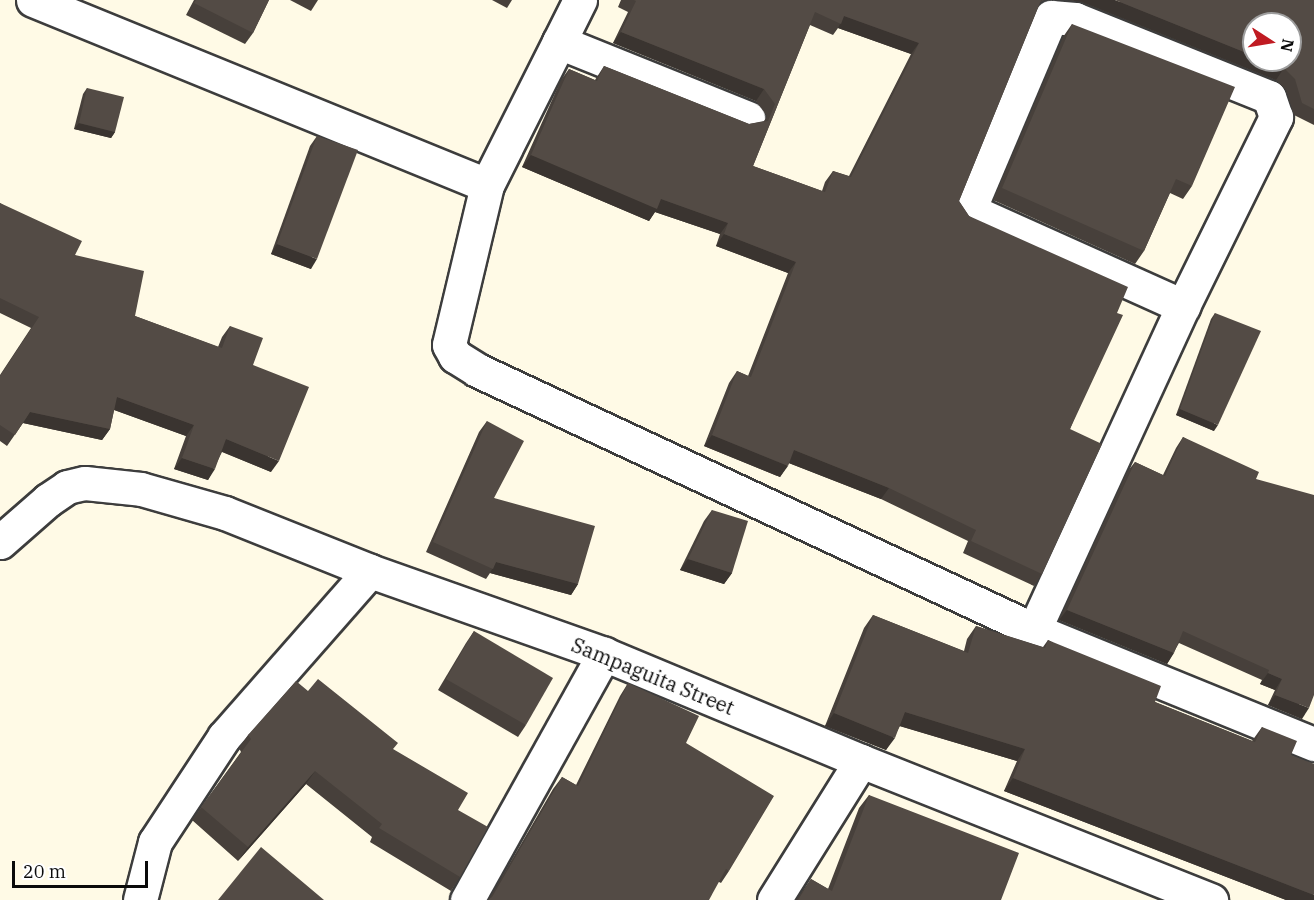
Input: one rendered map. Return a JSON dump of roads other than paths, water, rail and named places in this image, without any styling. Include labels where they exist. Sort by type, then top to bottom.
[{"type":"street","points":[[33,0],[487,185]]},
{"type":"street","points":[[580,0],[487,185],[450,327],[449,345],[455,356],[1034,630],[1314,744]]},
{"type":"street","points":[[1034,630],[1183,306],[1272,131],[1276,117],[1269,98],[1075,19],[1052,17],[969,210],[1183,306]]},
{"type":"street","points":[[559,42],[748,118]]},
{"type":"street","name":"Sampaguita Street","points":[[0,542],[48,500],[67,487],[84,483],[141,489],[225,513],[370,571],[604,654],[861,761],[1211,900]]},
{"type":"street","points":[[140,900],[155,842],[224,737],[370,571]]},
{"type":"street","points":[[466,900],[604,654]]},
{"type":"street","points":[[774,900],[861,761]]}]
